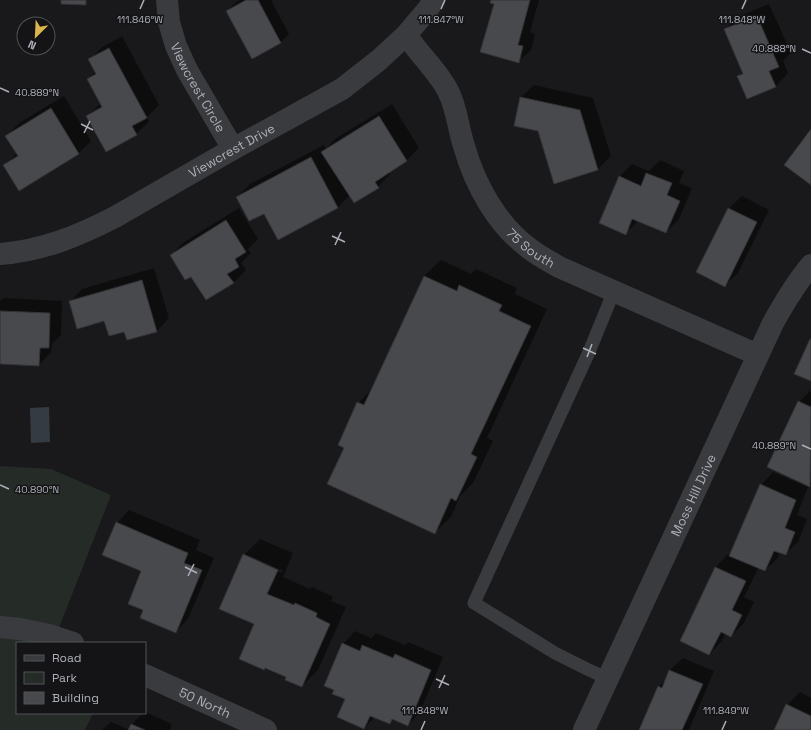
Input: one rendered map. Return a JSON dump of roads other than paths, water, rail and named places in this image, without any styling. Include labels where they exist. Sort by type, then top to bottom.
[{"type":"street","name":"Viewcrest Circle","points":[[167,0],[170,22],[176,46],[188,70],[233,148]]},
{"type":"street","name":"Viewcrest Drive","points":[[0,254],[33,249],[89,230],[115,217],[233,148],[342,90],[379,60],[406,35],[434,0]]},
{"type":"street","name":"75 South","points":[[406,35],[439,76],[448,91],[455,109],[463,144],[475,178],[492,208],[504,224],[529,249],[559,266],[758,355]]},
{"type":"street","name":"Moss Hill Drive","points":[[584,730],[773,323],[786,299],[811,265]]},
{"type":"street","points":[[0,627],[20,628],[70,642]]},
{"type":"street","name":"50 North","points":[[146,676],[239,724],[266,730]]},
{"type":"lane","points":[[608,679],[554,652],[474,603],[589,352],[614,291]]}]
